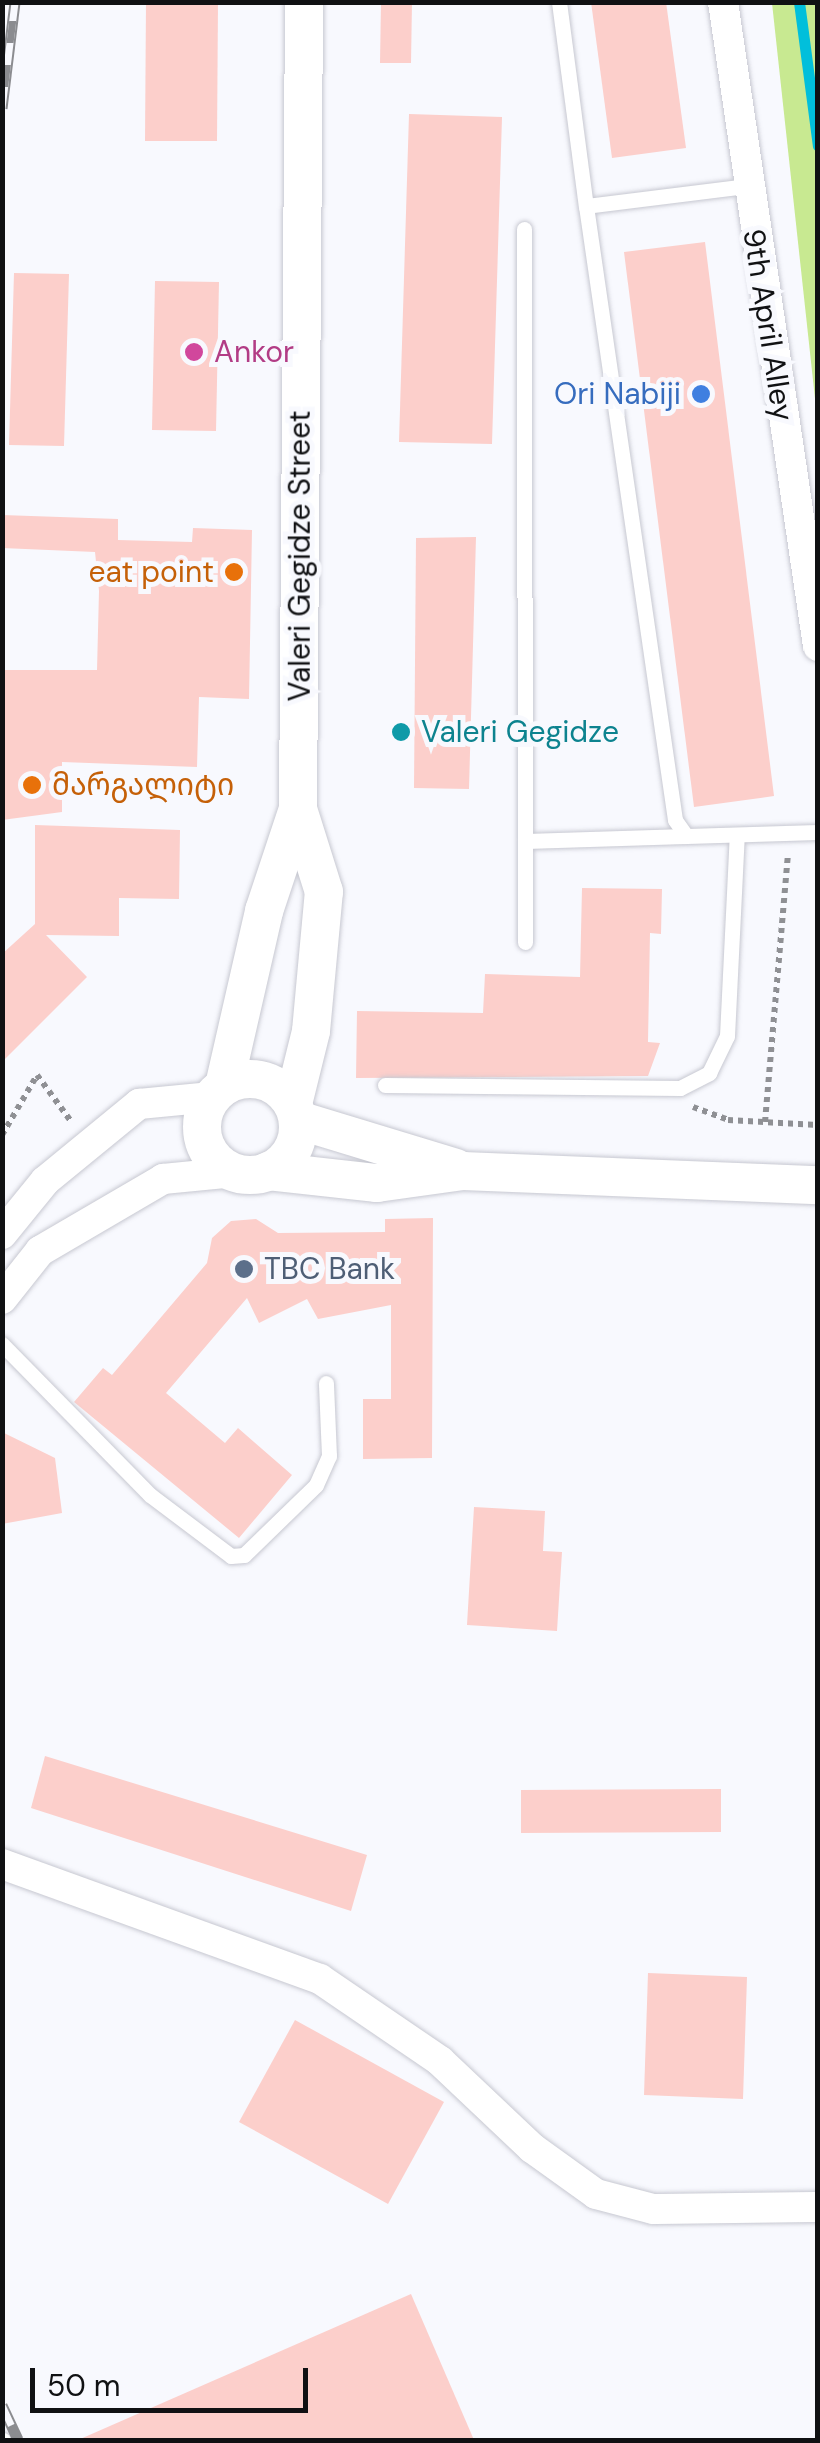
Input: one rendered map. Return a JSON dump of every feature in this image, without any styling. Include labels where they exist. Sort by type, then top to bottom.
[{"type":"street","name":"Valeri Gegidze Street","points":[[295,1112],[311,1031],[324,892],[298,809],[304,2]]},
{"type":"street","name":"9th April Alley","points":[[723,2],[746,186],[818,646]]},
{"type":"street","name":"Valeri Gegidze Street","points":[[218,1092],[264,911],[298,809]]},
{"type":"street","points":[[2,1234],[45,1182],[139,1104],[218,1092],[254,1078],[295,1112],[463,1171]]},
{"type":"street","points":[[218,1092],[202,1134],[208,1150],[252,1172]]},
{"type":"street","points":[[252,1172],[292,1150],[295,1112]]},
{"type":"street","points":[[2,1299],[40,1251],[163,1179],[252,1172],[378,1183],[463,1171],[818,1184]]},
{"type":"street","points":[[2,1864],[320,1979],[440,2061],[532,2148],[596,2194],[654,2209],[818,2207]]},
{"type":"lane","points":[[559,2],[674,820],[686,836]]},
{"type":"lane","points":[[586,206],[746,186]]},
{"type":"lane","points":[[524,229],[525,942]]},
{"type":"lane","points":[[524,841],[818,832]]},
{"type":"lane","points":[[385,1085],[680,1088],[709,1073],[726,1036],[737,835]]},
{"type":"lane","points":[[2,1344],[150,1495],[231,1556],[244,1555],[316,1485],[329,1456],[326,1383]]},
{"type":"path","points":[[765,1122],[789,833]]},
{"type":"path","points":[[2,1135],[37,1075],[89,1145]]},
{"type":"path","points":[[698,1114],[818,1125]]},
{"type":"green space","points":[[772,3],[817,3],[817,417]]},
{"type":"building","points":[[146,2],[218,2],[217,141],[145,141]]},
{"type":"building","points":[[381,2],[412,2],[411,63],[380,63]]},
{"type":"building","points":[[591,2],[666,2],[686,148],[612,158]]},
{"type":"building","points":[[409,114],[502,117],[492,444],[399,442]]},
{"type":"building","points":[[705,242],[774,796],[694,807],[624,252]]},
{"type":"building","points":[[14,273],[69,274],[64,446],[9,445]]},
{"type":"building","points":[[155,281],[219,282],[216,431],[152,430]]},
{"type":"building","points":[[2,515],[118,519],[118,540],[192,542],[193,528],[252,530],[249,699],[199,697],[197,767],[62,762],[62,812],[2,820],[2,670],[97,670],[99,591],[95,552],[2,548]]},
{"type":"building","points":[[476,537],[469,789],[414,788],[416,538]]},
{"type":"building","points":[[35,825],[180,830],[179,899],[119,898],[119,936],[46,935],[87,977],[2,1062],[2,954],[35,924]]},
{"type":"building","points":[[582,888],[662,889],[661,934],[650,933],[648,1042],[660,1043],[648,1076],[356,1078],[357,1011],[483,1013],[485,974],[580,977]]},
{"type":"building","points":[[433,1218],[432,1458],[363,1459],[363,1399],[391,1399],[391,1305],[318,1319],[307,1299],[259,1323],[247,1298],[166,1393],[225,1443],[238,1428],[292,1475],[239,1538],[74,1402],[103,1368],[112,1375],[207,1263],[212,1238],[231,1221],[256,1219],[278,1233],[385,1232],[385,1219]]},
{"type":"building","points":[[2,1432],[55,1458],[62,1513],[2,1524]]},
{"type":"building","points":[[474,1507],[545,1511],[543,1551],[562,1552],[557,1631],[467,1625]]},
{"type":"building","points":[[45,1756],[367,1855],[351,1911],[31,1808]]},
{"type":"building","points":[[721,1789],[721,1832],[521,1833],[521,1790]]},
{"type":"building","points":[[648,1973],[747,1977],[743,2099],[644,2095]]},
{"type":"building","points":[[295,2020],[444,2102],[388,2204],[239,2122]]},
{"type":"building","points":[[411,2294],[474,2440],[78,2440],[192,2390]]},
{"type":"waterway","points":[[799,2],[818,146]]},
{"type":"railway","points":[[2,108],[15,2]]},
{"type":"railway","points":[[2,2405],[18,2440]]},
{"type":"place","name":"Ankor","points":[[194,352]]},
{"type":"place","name":"Ori Nabiji","points":[[701,394]]},
{"type":"place","name":"eat point","points":[[234,572]]},
{"type":"place","name":"Valeri Gegidze","points":[[401,732]]},
{"type":"place","name":"მარგალიტი","points":[[32,785]]},
{"type":"place","name":"TBC Bank","points":[[244,1269]]}]
